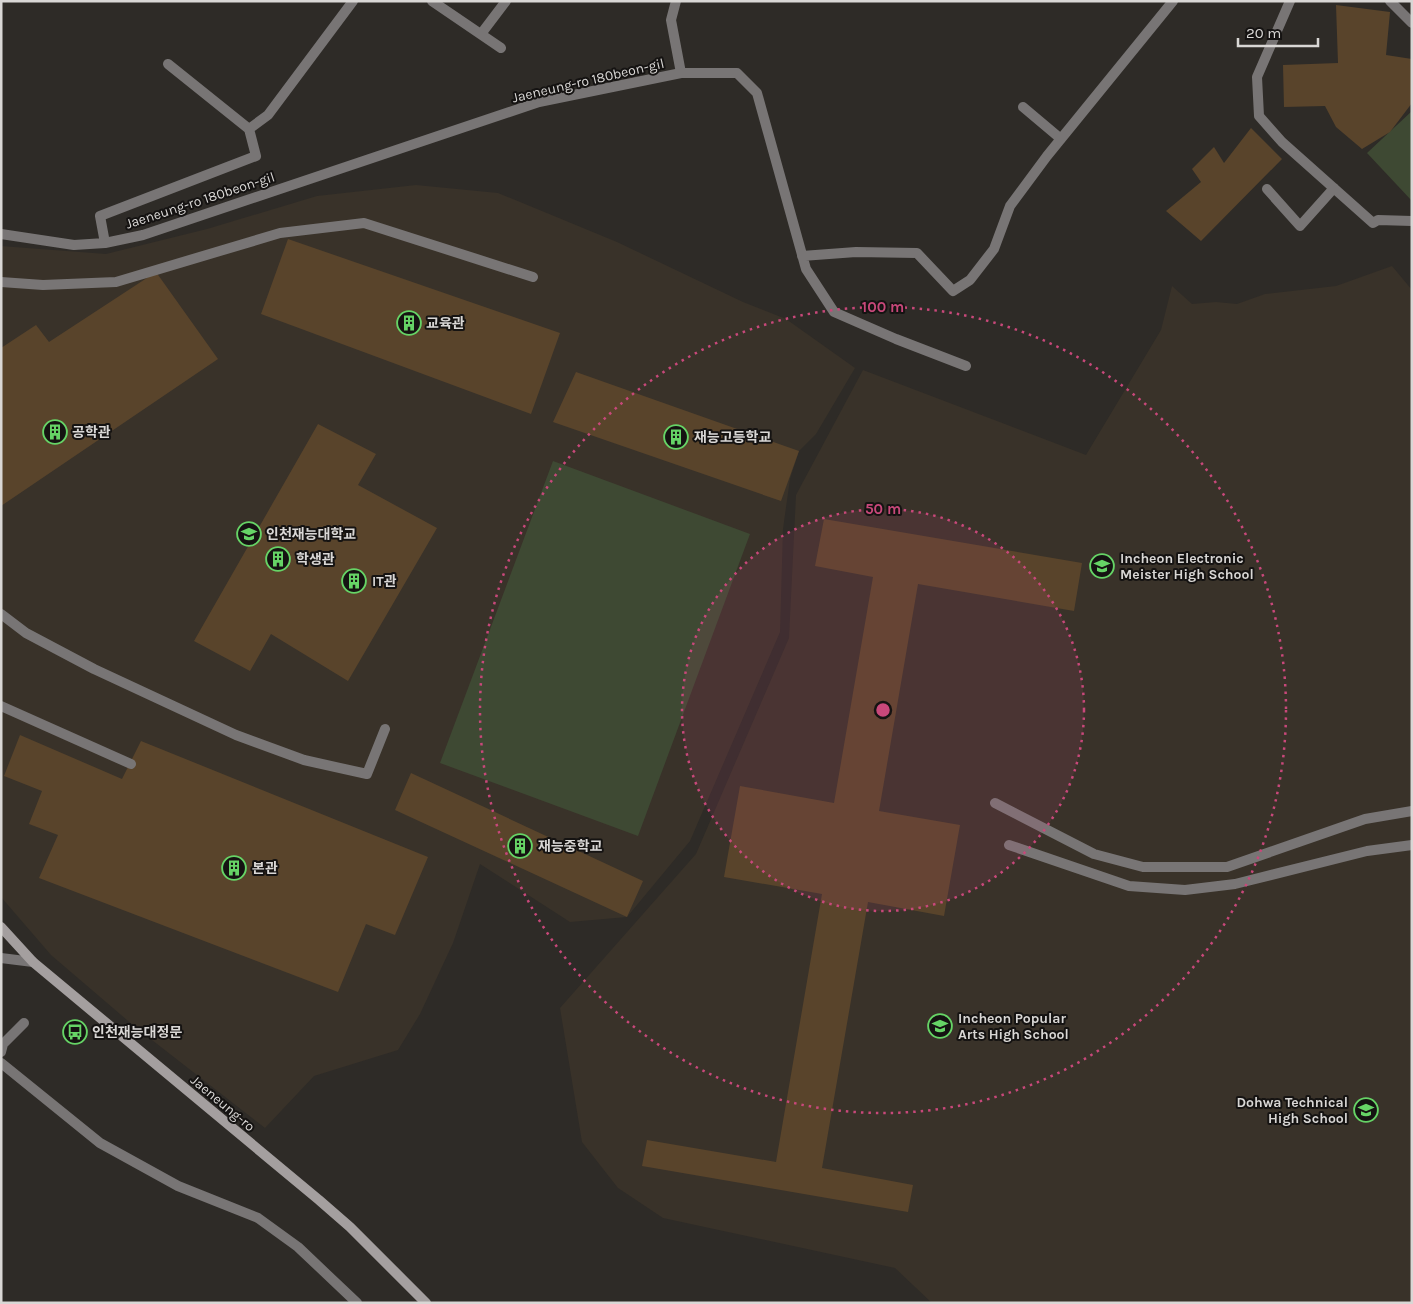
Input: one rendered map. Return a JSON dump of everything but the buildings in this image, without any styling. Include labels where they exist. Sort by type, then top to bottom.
[{"type":"street","points":[[249,128],[268,115],[353,1]]},
{"type":"street","points":[[432,1],[501,48]]},
{"type":"street","points":[[481,34],[506,1]]},
{"type":"street","points":[[676,1],[671,20],[681,73]]},
{"type":"street","points":[[802,256],[856,252],[917,253],[953,291],[970,280],[994,249],[1010,206],[1060,139],[1173,1]]},
{"type":"street","points":[[1290,1],[1257,77],[1259,116],[1282,142],[1373,223],[1378,220],[1412,221]]},
{"type":"street","points":[[1390,1],[1412,23]]},
{"type":"street","points":[[104,243],[100,216],[256,156],[249,128],[168,64]]},
{"type":"street","name":"Jaeneung-ro 180beon-gil","points":[[1,234],[74,245],[104,243],[143,234],[539,102],[681,73],[737,73],[757,93],[806,268],[834,312],[896,339],[966,366]]},
{"type":"street","points":[[1023,107],[1060,139]]},
{"type":"street","points":[[1267,189],[1300,226],[1334,188]]},
{"type":"street","points":[[1,282],[43,285],[116,282],[280,233],[364,223],[533,278]]},
{"type":"street","points":[[1,614],[26,633],[134,688],[236,735],[304,760],[366,774],[385,729]]},
{"type":"street","points":[[1,706],[131,764]]},
{"type":"street","points":[[995,803],[1094,854],[1143,867],[1227,867],[1365,819],[1412,811]]},
{"type":"street","points":[[1009,845],[1129,886],[1185,890],[1235,884],[1368,851],[1412,845]]},
{"type":"street","name":"Jaeneung-ro","points":[[1,927],[33,962],[319,1200],[426,1303]]},
{"type":"street","points":[[1,958],[33,962]]},
{"type":"street","points":[[1,1052],[3,1044],[24,1023]]},
{"type":"street","points":[[1,1063],[100,1143],[178,1186],[258,1218],[298,1247],[357,1303]]},
{"type":"shaded area","name":"인천재능대학교","points":[[416,185],[498,193],[617,242],[743,302],[786,319],[855,368],[816,434],[799,451],[790,479],[783,529],[780,632],[690,841],[627,917],[570,922],[480,864],[453,943],[420,1014],[398,1050],[314,1076],[265,1128],[134,1026],[51,955],[1,897],[1,246],[106,254],[207,229],[317,196]]},
{"type":"shaded area","points":[[1392,266],[1412,290],[1412,1303],[932,1303],[895,1268],[663,1218],[618,1188],[582,1142],[560,1008],[696,854],[789,638],[796,495],[863,370],[1086,455],[1161,330],[1172,286],[1192,304],[1216,302],[1237,304],[1265,294],[1336,286]]},
{"type":"green space","points":[[1412,111],[1412,201],[1367,153]]},
{"type":"green space","points":[[553,461],[750,534],[638,836],[440,763]]},
{"type":"place","name":"교육관","points":[[409,323]]},
{"type":"place","name":"공학관","points":[[55,432]]},
{"type":"place","name":"재능고등학교","points":[[676,437]]},
{"type":"place","name":"인천재능대학교","points":[[249,534]]},
{"type":"place","name":"학생관","points":[[278,559]]},
{"type":"place","name":"Incheon Electronic Meister High School","points":[[1102,566]]},
{"type":"place","name":"IT관","points":[[354,581]]},
{"type":"place","name":"재능중학교","points":[[520,846]]},
{"type":"place","name":"본관","points":[[234,868]]},
{"type":"place","name":"Incheon Popular Arts High School","points":[[940,1026]]},
{"type":"place","name":"인천재능대정문","points":[[75,1032]]},
{"type":"place","name":"Dohwa Technical High School","points":[[1366,1110]]}]
